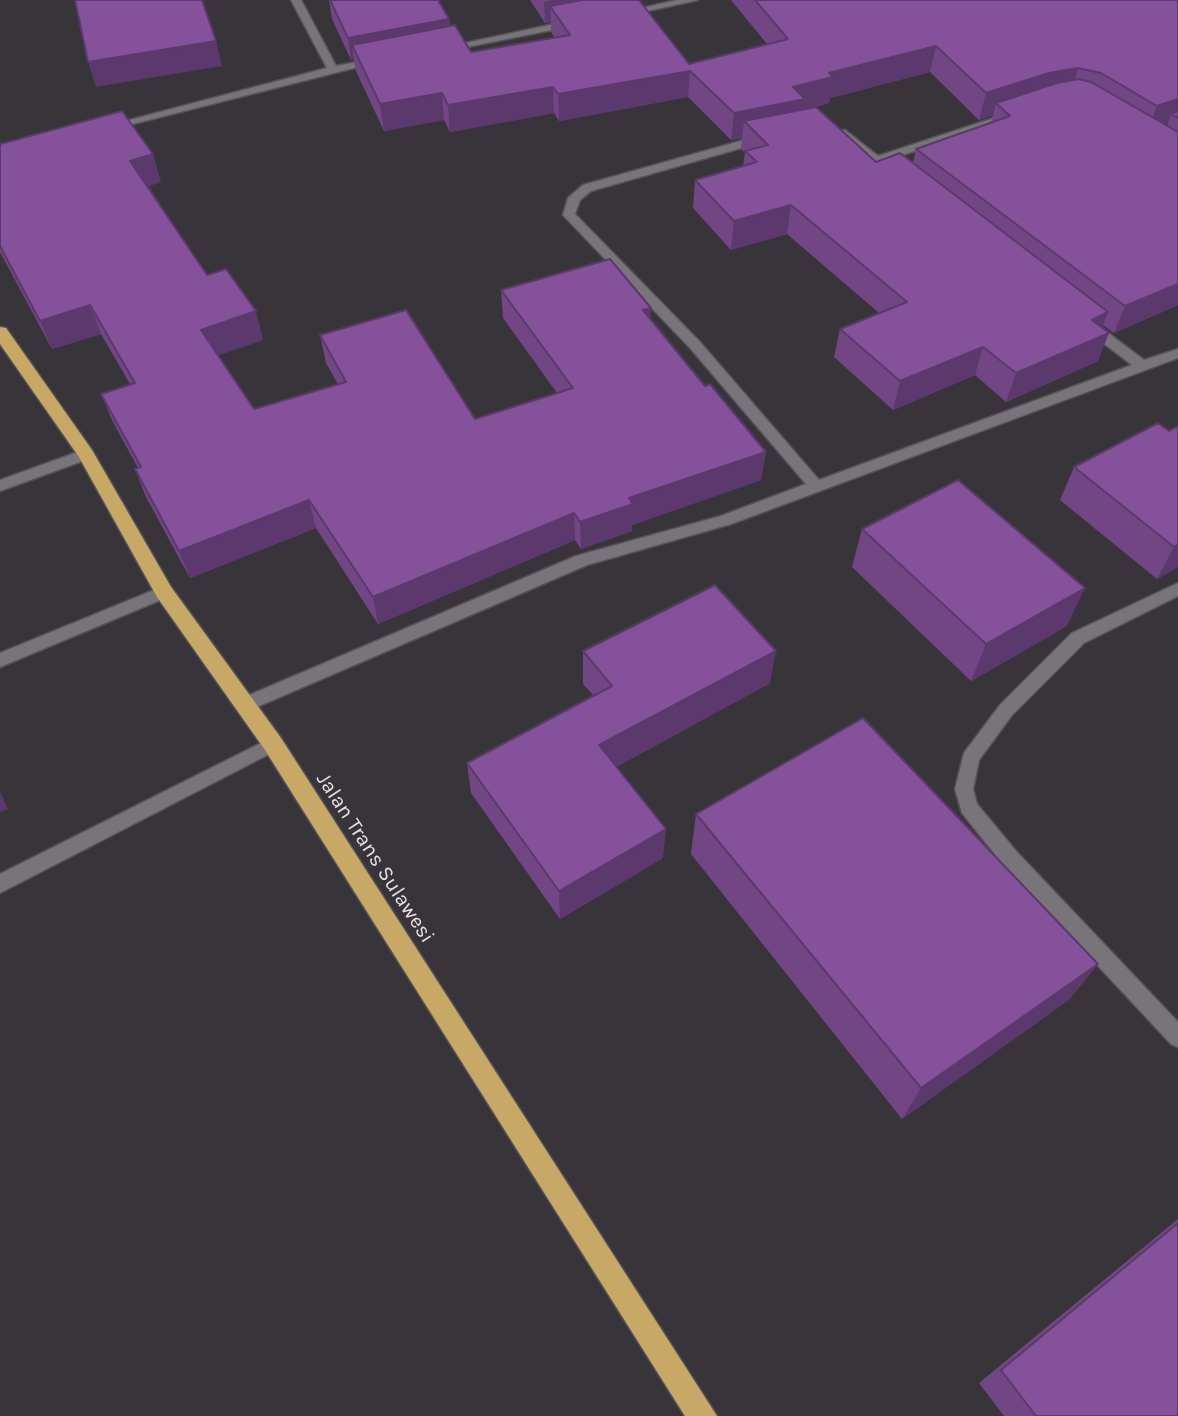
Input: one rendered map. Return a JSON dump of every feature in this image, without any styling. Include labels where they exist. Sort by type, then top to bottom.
[{"type":"highway","name":"Jalan Trans Sulawesi","points":[[0,332],[86,454],[164,592],[273,744],[702,1416]]},
{"type":"street","points":[[296,0],[333,70]]},
{"type":"street","points":[[613,16],[693,0]]},
{"type":"street","points":[[427,52],[587,21]]},
{"type":"street","points":[[93,131],[333,70],[387,60]]},
{"type":"street","points":[[876,160],[1020,112]]},
{"type":"street","points":[[828,130],[844,133],[908,185]]},
{"type":"street","points":[[778,136],[737,144],[587,188],[574,198],[569,215],[695,345],[817,487]]},
{"type":"street","points":[[1079,318],[1144,368]]},
{"type":"street","points":[[246,704],[582,560],[725,520],[1144,368],[1178,353]]},
{"type":"street","points":[[0,486],[86,454]]},
{"type":"street","points":[[1178,589],[1078,638],[1006,710],[970,758],[964,789],[968,807],[1009,857],[1178,1037]]},
{"type":"street","points":[[0,660],[164,592]]},
{"type":"street","points":[[0,884],[273,744]]},
{"type":"building","points":[[75,0],[202,0],[216,41],[88,62]]},
{"type":"building","points":[[330,0],[438,0],[449,19],[348,38]]},
{"type":"building","points":[[582,0],[639,0],[689,64],[788,39],[755,0],[1178,0],[1178,99],[1157,106],[1101,73],[1078,68],[1049,73],[986,93],[936,46],[829,73],[833,77],[793,87],[805,99],[734,113],[690,71],[558,94],[553,87],[448,105],[442,93],[380,104],[352,45],[455,25],[471,52],[570,35],[550,6]]},
{"type":"building","points":[[1078,79],[1091,82],[1178,132],[1178,284],[1125,306],[916,149],[1010,116],[996,103]]},
{"type":"building","points":[[816,107],[876,162],[900,153],[1108,312],[1092,320],[1109,333],[1016,373],[983,347],[900,381],[840,329],[907,302],[791,205],[734,221],[695,180],[757,162],[745,151],[768,145],[744,121]]},
{"type":"building","points":[[122,111],[153,154],[130,161],[207,275],[226,269],[256,311],[201,330],[254,409],[346,382],[320,335],[406,310],[475,419],[573,388],[501,290],[610,259],[651,308],[643,310],[705,386],[710,384],[766,452],[629,498],[633,504],[580,522],[574,513],[373,597],[309,500],[179,551],[135,469],[141,467],[101,394],[135,383],[90,305],[40,321],[0,246],[0,144]]},
{"type":"building","points":[[1158,423],[1169,431],[1178,426],[1178,545],[1174,547],[1074,467]]},
{"type":"building","points":[[958,480],[1085,588],[986,644],[862,529]]},
{"type":"building","points":[[715,585],[776,651],[599,745],[666,829],[559,891],[467,763],[612,686],[583,651]]},
{"type":"building","points":[[863,718],[1098,964],[921,1088],[696,814]]},
{"type":"building","points":[[1178,1223],[1178,1416],[1036,1416],[1001,1370]]}]
